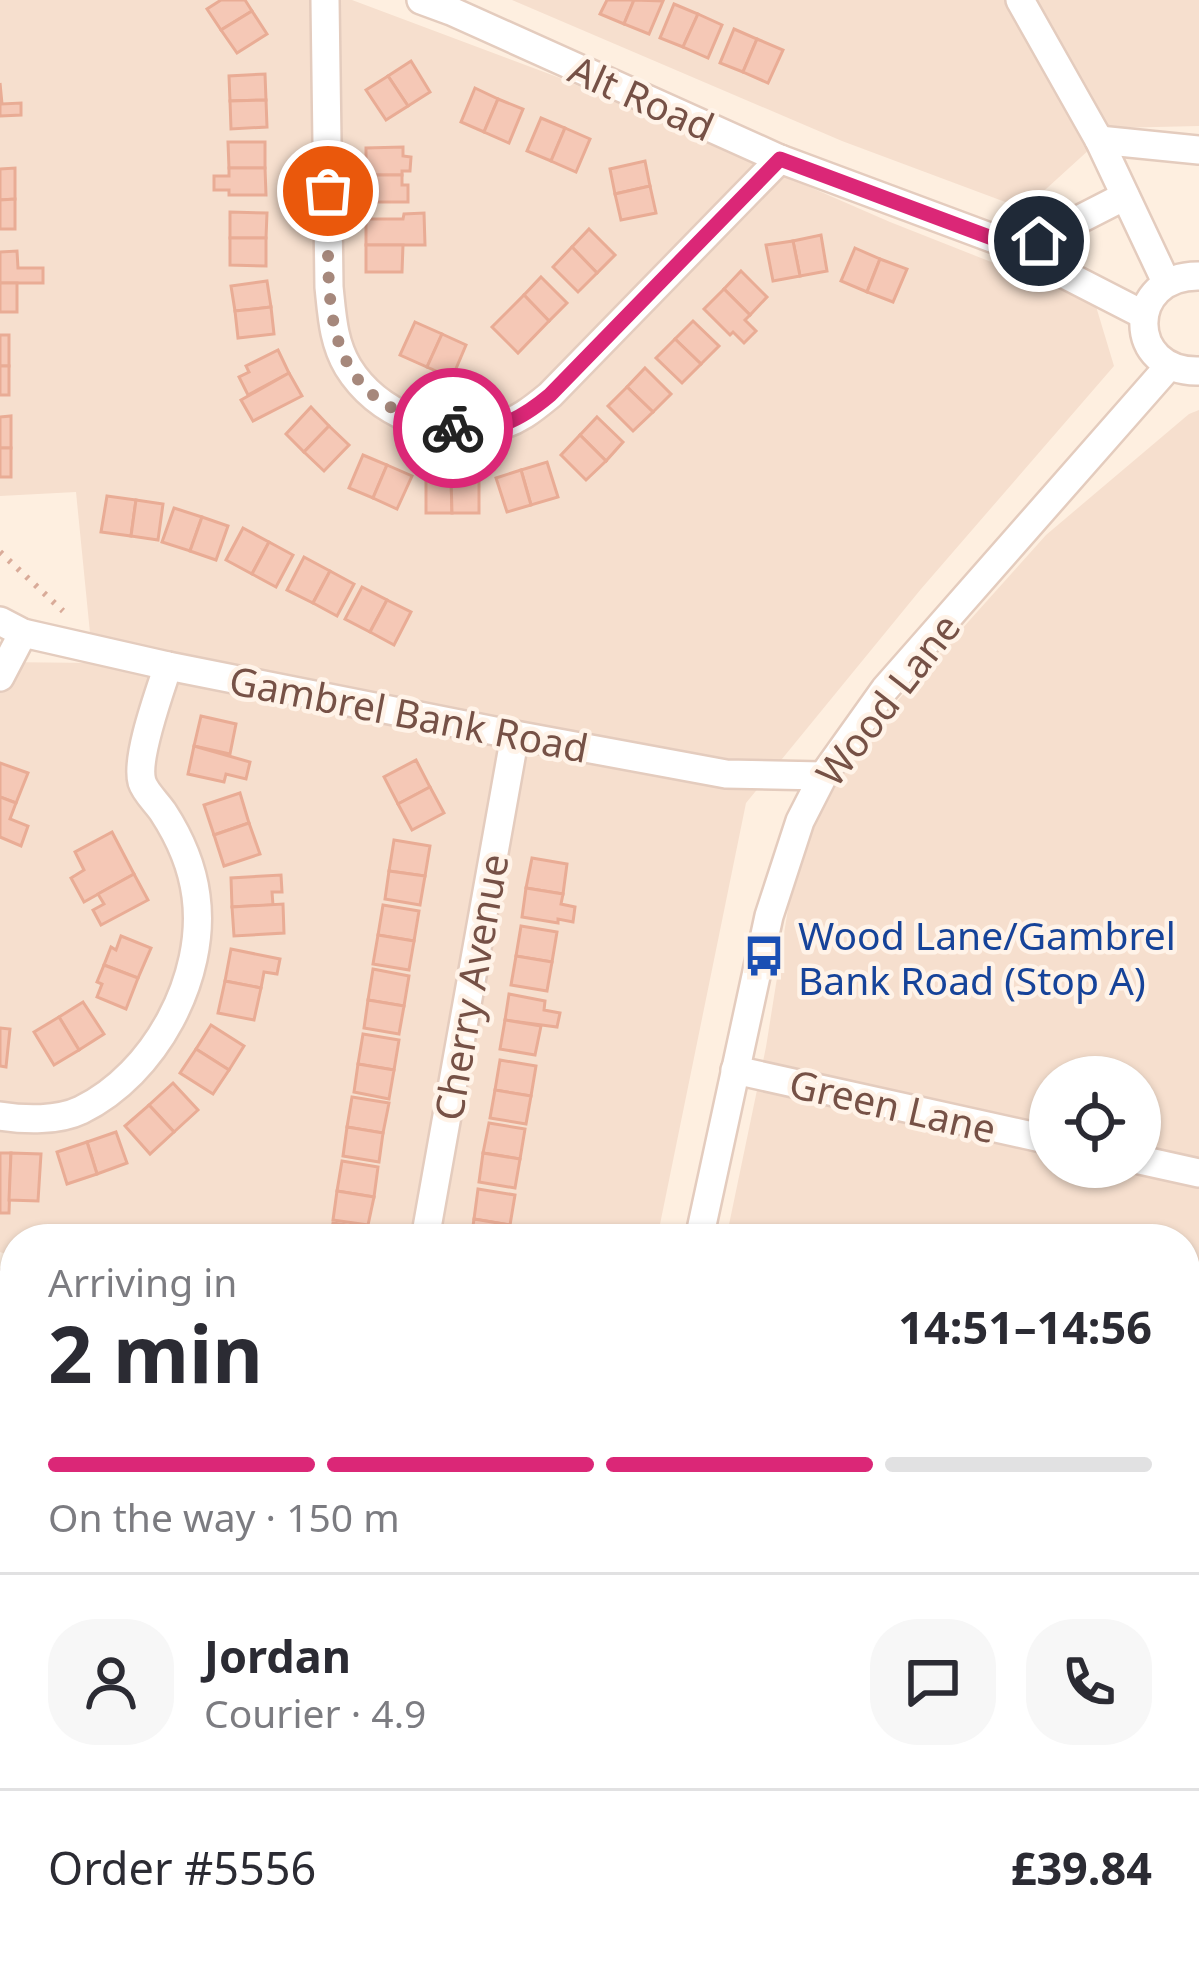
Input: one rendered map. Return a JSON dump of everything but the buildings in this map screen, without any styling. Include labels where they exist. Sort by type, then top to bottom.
[{"type":"street","points":[[325,0],[333,330],[349,368],[364,387],[380,403],[422,423],[477,429],[526,415],[780,159]]},
{"type":"street","name":"Alt Road","points":[[421,0],[454,6],[780,159],[1000,241],[1144,315]]},
{"type":"street","points":[[1020,0],[1099,140],[1166,282]]},
{"type":"street","points":[[1099,140],[1199,150]]},
{"type":"street","name":"Alt Road","points":[[1000,241],[1039,241],[1126,196]]},
{"type":"street","points":[[1199,276],[1166,282],[1144,315],[1148,344],[1157,357],[1169,366],[1199,371]]},
{"type":"street","name":"Wood Lane","points":[[702,1224],[770,916],[800,821],[823,776],[885,689],[1169,366]]},
{"type":"street","points":[[0,677],[12,627]]},
{"type":"street","name":"Gambrel Bank Road","points":[[12,627],[168,666],[726,774],[823,776]]},
{"type":"street","points":[[0,1116],[43,1119],[79,1112],[118,1085],[161,1034],[189,980],[197,938],[190,865],[175,830],[142,782],[143,753],[168,666]]},
{"type":"street","name":"Cherry Avenue","points":[[428,1224],[515,735]]},
{"type":"street","name":"Green Lane","points":[[736,1070],[1029,1135]]},
{"type":"street","points":[[1161,1165],[1199,1173]]},
{"type":"path","points":[[0,552],[69,617],[69,643]]},
{"type":"shaded area","points":[[0,0],[352,0],[560,78],[890,222],[1095,303],[1114,366],[921,589],[746,803],[660,1224],[0,1224],[0,662],[93,663],[76,492],[0,496]]},
{"type":"shaded area","points":[[512,0],[1199,0],[1199,126],[1113,128],[1024,209],[842,141]]},
{"type":"shaded area","points":[[1199,410],[1199,1224],[729,1224],[766,1047],[798,846],[866,736],[1046,535]]},
{"type":"way so far","points":[[328,191],[329,286],[340,351],[380,403],[422,423],[453,428]]},
{"type":"place","name":"Wood Lane/Gambrel Bank Road (Stop A)","points":[[764,956]]},
{"type":"route","points":[[453,428],[495,427],[526,415],[780,159],[1000,241],[1039,241]]}]
